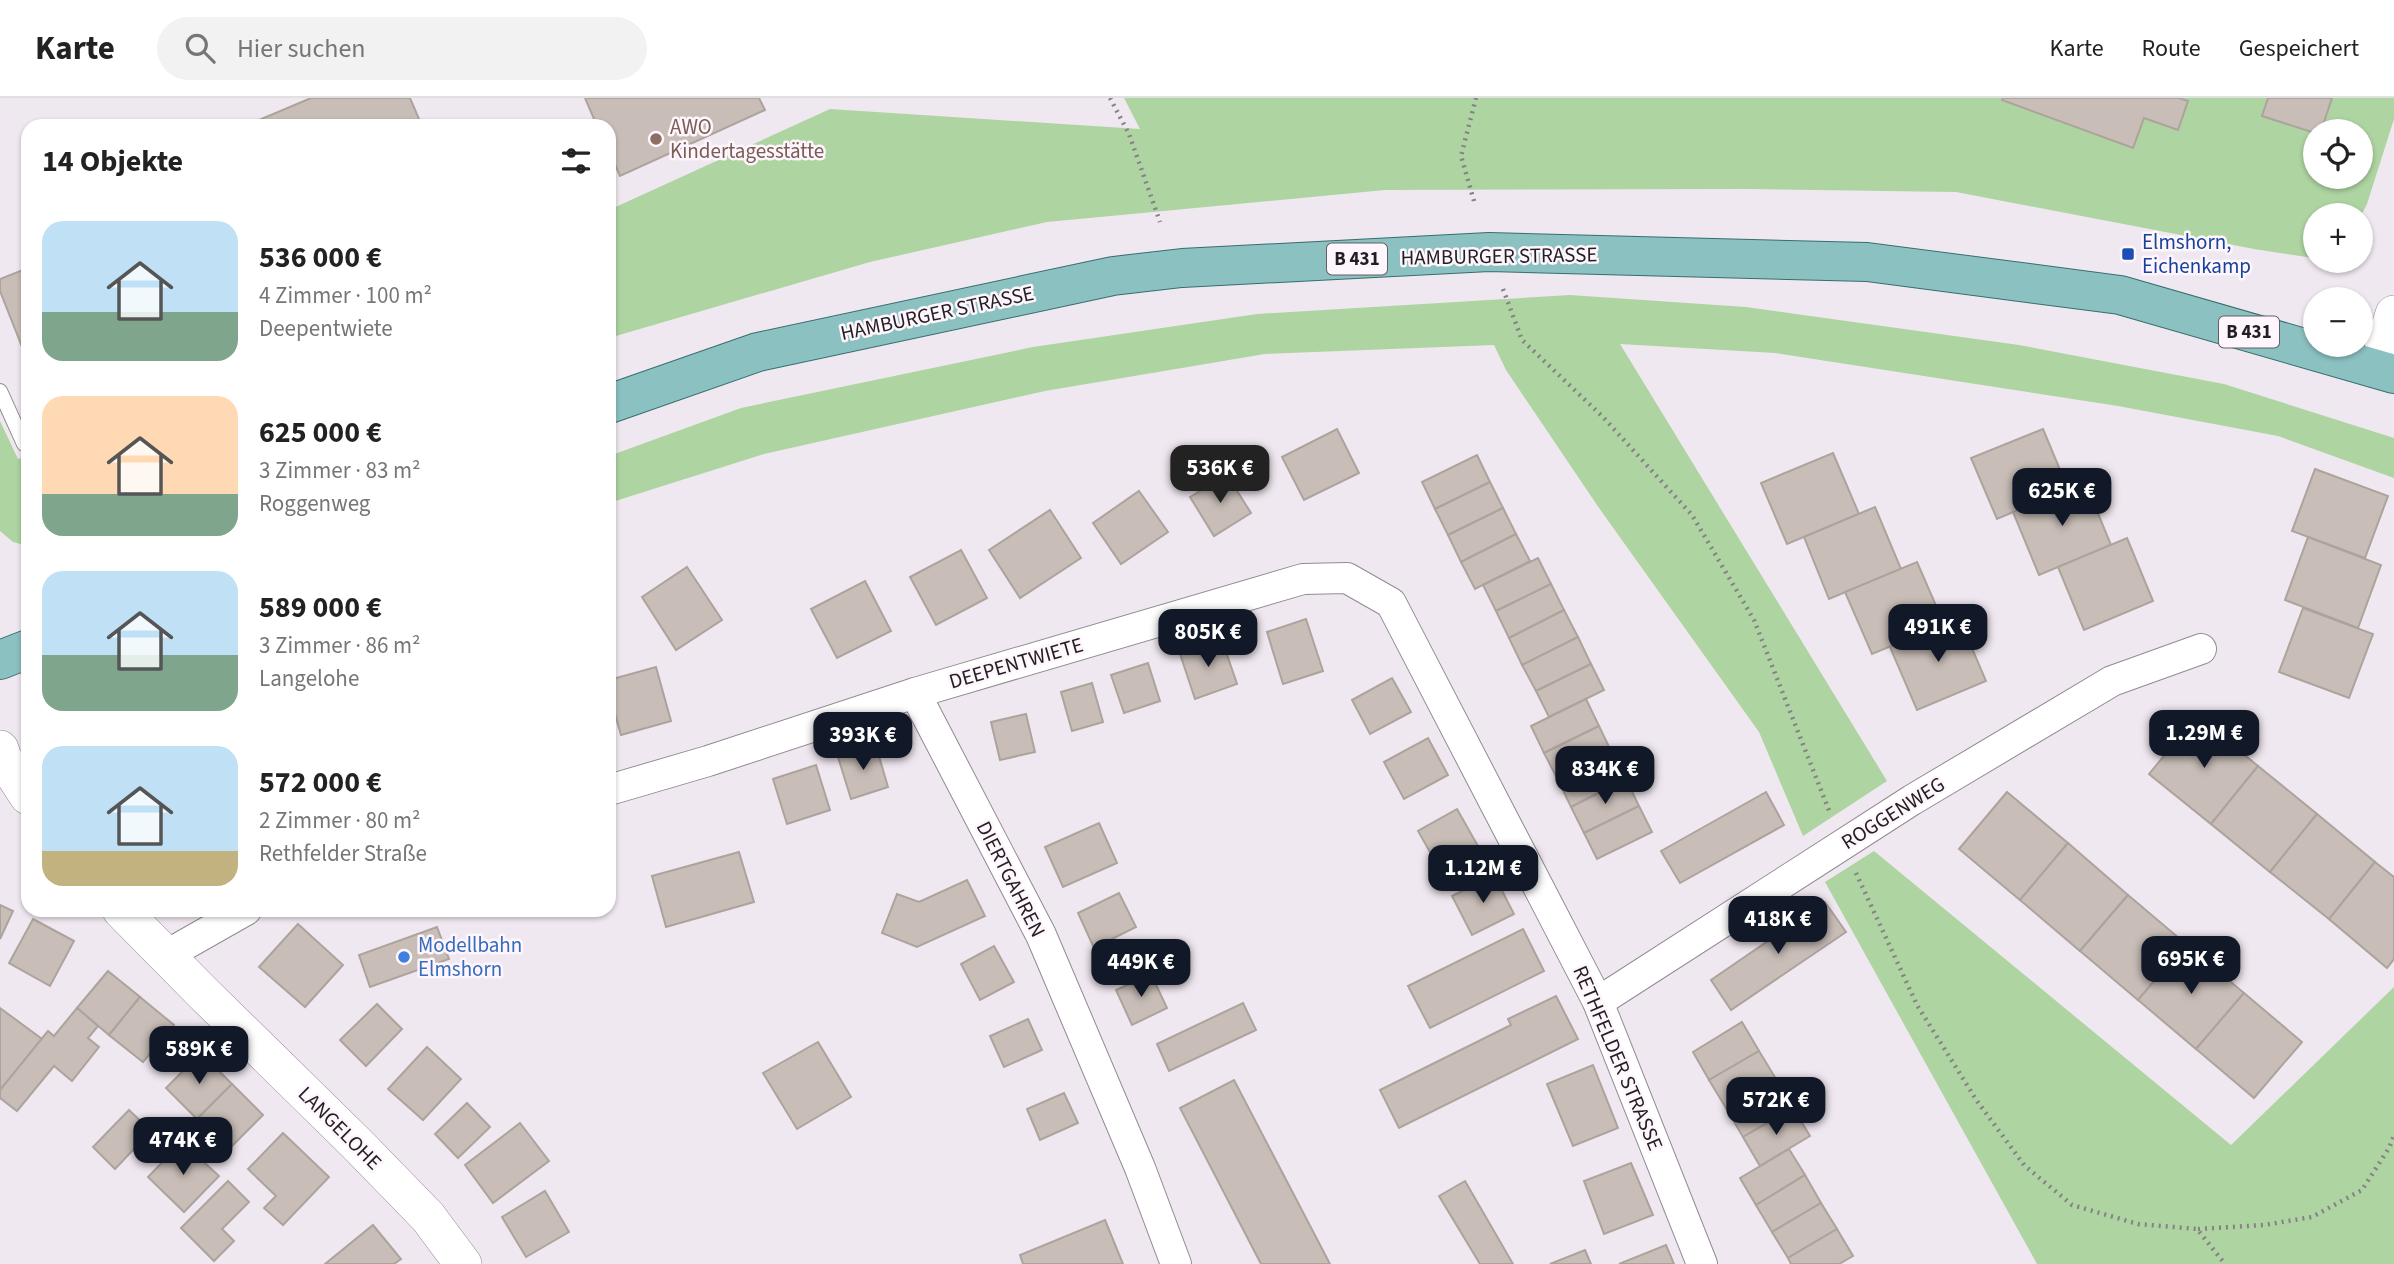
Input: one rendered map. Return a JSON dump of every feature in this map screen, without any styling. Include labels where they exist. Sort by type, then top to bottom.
[{"type":"main road","name":"HAMBURGER STRASSE","points":[[616,402],[758,352],[1113,276],[1182,268],[1489,252],[1881,263],[2120,295],[2386,371]]},
{"type":"main road","points":[[0,660],[21,652]]},
{"type":"street","points":[[2386,371],[2394,314]]},
{"type":"street","name":"DEEPENTWIETE","points":[[616,788],[708,761],[915,693],[1303,579],[1347,578]]},
{"type":"street","name":"RETHFELDER STRASSE","points":[[1347,578],[1391,603],[1598,1002],[1702,1264]]},
{"type":"street","name":"ROGGENWEG","points":[[1598,1002],[1912,800],[2112,681],[2201,649]]},
{"type":"street","name":"DIERTGAHREN","points":[[915,693],[1041,935],[1140,1168],[1176,1264]]},
{"type":"street","points":[[0,749],[21,785]]},
{"type":"street","name":"LANGELOHE","points":[[128,917],[428,1217],[463,1264]]},
{"type":"street","points":[[165,956],[234,917]]},
{"type":"lane","points":[[0,391],[21,437]]},
{"type":"path","points":[[1110,98],[1129,134],[1160,222]]},
{"type":"path","points":[[1475,201],[1461,156],[1476,98]]},
{"type":"path","points":[[2197,1230],[2264,1225],[2312,1217],[2361,1190],[2394,1136]]},
{"type":"green space","points":[[1124,98],[2394,98],[2394,119],[2373,185],[2373,119],[2303,119],[2303,189],[2372,189],[2367,203],[2303,203],[2303,256],[1956,192],[1746,189],[1385,190],[1047,222],[870,262],[616,336],[616,207],[830,109],[1140,129]]},
{"type":"green space","points":[[1570,295],[1746,307],[2019,345],[2224,384],[2394,438],[2394,478],[2278,436],[2118,406],[1775,353],[1620,344],[1887,781],[1803,836],[1759,732],[1599,508],[1506,370],[1494,345],[1265,354],[1045,391],[764,454],[616,501],[616,453],[741,408],[1033,347],[1257,314]]},
{"type":"green space","points":[[0,421],[18,459],[21,458],[21,544],[13,542],[0,531]]},
{"type":"green space","points":[[1874,851],[2231,1145],[2394,987],[2394,1264],[2037,1264],[1825,882]]},
{"type":"building","points":[[311,98],[410,98],[419,119],[262,119]]},
{"type":"building","name":"AWO Kindertagesstätte","points":[[585,98],[759,98],[765,110],[620,176],[616,167],[616,119],[594,119]]},
{"type":"building","points":[[2179,98],[2188,101],[2178,130],[2144,118],[2133,148],[2002,100]]},
{"type":"building","points":[[2268,98],[2332,98],[2325,119],[2303,119],[2303,129],[2262,116]]},
{"type":"building","points":[[21,271],[21,344],[0,291],[0,279]]},
{"type":"building","points":[[1337,429],[1359,473],[1304,500],[1282,457]]},
{"type":"building","points":[[2043,429],[2068,489],[1997,519],[1971,458]]},
{"type":"building","points":[[1833,453],[1859,514],[1787,544],[1761,483]]},
{"type":"building","points":[[1477,455],[1490,482],[1435,509],[1422,482]]},
{"type":"building","points":[[2315,469],[2388,496],[2365,558],[2292,531]]},
{"type":"building","points":[[1227,475],[1251,513],[1214,536],[1190,497]]},
{"type":"building","points":[[1490,482],[1503,508],[1448,535],[1435,509]]},
{"type":"building","points":[[2085,482],[2111,545],[2039,575],[2013,512]]},
{"type":"building","points":[[1139,491],[1168,532],[1121,564],[1093,523]]},
{"type":"building","points":[[1875,507],[1901,569],[1829,599],[1804,537]]},
{"type":"building","points":[[1503,508],[1516,534],[1461,562],[1448,535]]},
{"type":"building","points":[[1050,510],[1081,558],[1020,598],[989,550]]},
{"type":"building","points":[[1516,534],[1530,561],[1475,589],[1461,562]]},
{"type":"building","points":[[2308,537],[2381,565],[2358,628],[2285,600]]},
{"type":"building","points":[[2127,538],[2153,601],[2084,630],[2058,567]]},
{"type":"building","points":[[961,550],[987,598],[936,625],[910,577]]},
{"type":"building","points":[[1538,558],[1551,584],[1496,611],[1483,585]]},
{"type":"building","points":[[1917,562],[1944,624],[1872,654],[1845,592]]},
{"type":"building","points":[[687,567],[722,620],[676,650],[642,597]]},
{"type":"building","points":[[865,581],[891,631],[837,658],[811,609]]},
{"type":"building","points":[[1551,584],[1564,610],[1509,638],[1496,611]]},
{"type":"building","points":[[2303,608],[2373,634],[2349,698],[2279,672]]},
{"type":"building","points":[[1564,610],[1578,637],[1522,665],[1509,638]]},
{"type":"building","points":[[1959,618],[1986,681],[1917,710],[1890,647]]},
{"type":"building","points":[[1306,619],[1323,671],[1283,684],[1267,632]]},
{"type":"building","points":[[1578,637],[1591,664],[1536,691],[1522,665]]},
{"type":"building","points":[[1222,640],[1237,684],[1195,699],[1180,654]]},
{"type":"building","points":[[1148,663],[1160,701],[1124,713],[1111,675]]},
{"type":"building","points":[[1591,664],[1604,690],[1549,717],[1536,691]]},
{"type":"building","points":[[656,667],[671,721],[621,735],[616,718],[616,678]]},
{"type":"building","points":[[1392,678],[1411,712],[1370,734],[1352,700]]},
{"type":"building","points":[[1092,683],[1103,722],[1072,731],[1061,692]]},
{"type":"building","points":[[1586,699],[1599,726],[1544,753],[1531,726]]},
{"type":"building","points":[[1026,714],[1035,752],[1000,760],[991,722]]},
{"type":"building","points":[[2197,716],[2258,766],[2211,824],[2149,774]]},
{"type":"building","points":[[1599,726],[1612,753],[1558,780],[1544,753]]},
{"type":"building","points":[[1428,738],[1448,775],[1404,799],[1384,762]]},
{"type":"building","points":[[876,746],[888,787],[851,799],[838,757]]},
{"type":"building","points":[[1612,753],[1626,779],[1571,807],[1558,780]]},
{"type":"building","points":[[816,765],[830,810],[787,824],[773,779]]},
{"type":"building","points":[[2258,766],[2317,814],[2270,872],[2211,824]]},
{"type":"building","points":[[1626,779],[1639,806],[1584,833],[1571,807]]},
{"type":"building","points":[[1766,792],[1784,825],[1680,883],[1661,851]]},
{"type":"building","points":[[2007,792],[2068,843],[2020,900],[1959,849]]},
{"type":"building","points":[[1639,806],[1652,832],[1597,859],[1584,833]]},
{"type":"building","points":[[1457,809],[1478,846],[1439,868],[1418,831]]},
{"type":"building","points":[[2317,814],[2375,862],[2329,919],[2270,872]]},
{"type":"building","points":[[1099,823],[1117,863],[1063,887],[1045,847]]},
{"type":"building","points":[[2068,843],[2128,895],[2080,951],[2020,900]]},
{"type":"building","points":[[739,852],[754,902],[666,927],[652,876]]},
{"type":"building","points":[[2375,862],[2394,877],[2394,959],[2387,968],[2329,919]]},
{"type":"building","points":[[1494,875],[1514,914],[1472,935],[1452,896]]},
{"type":"building","points":[[967,880],[985,916],[917,947],[882,933],[897,894],[919,902]]},
{"type":"building","points":[[1119,893],[1136,927],[1094,948],[1078,913]]},
{"type":"building","points":[[2128,895],[2186,944],[2138,1000],[2080,951]]},
{"type":"building","points":[[1825,902],[1846,932],[1731,1010],[1711,980]]},
{"type":"building","points":[[0,905],[13,911],[0,939]]},
{"type":"building","points":[[33,919],[74,941],[50,986],[9,963]]},
{"type":"building","points":[[298,924],[343,965],[305,1007],[259,967]]},
{"type":"building","name":"Modellbahn Elmshorn","points":[[437,927],[449,959],[370,987],[359,955]]},
{"type":"building","points":[[1523,929],[1544,971],[1430,1028],[1408,986]]},
{"type":"building","points":[[2186,944],[2244,993],[2196,1049],[2138,1000]]},
{"type":"building","points":[[994,946],[1014,982],[980,1000],[961,964]]},
{"type":"building","points":[[108,971],[140,997],[109,1035],[77,1008]]},
{"type":"building","points":[[1151,974],[1167,1008],[1132,1025],[1116,990]]},
{"type":"building","points":[[2244,993],[2302,1042],[2254,1098],[2196,1049]]},
{"type":"building","points":[[1556,996],[1578,1039],[1399,1128],[1380,1090],[1511,1025],[1508,1019]]},
{"type":"building","points":[[140,997],[174,1025],[143,1062],[109,1035]]},
{"type":"building","points":[[1243,1003],[1256,1030],[1169,1071],[1157,1044]]},
{"type":"building","points":[[377,1004],[402,1029],[366,1066],[340,1040]]},
{"type":"building","points":[[0,1008],[42,1039],[2,1088],[0,1087]]},
{"type":"building","points":[[77,1008],[98,1026],[88,1038],[99,1047],[72,1081],[54,1066],[17,1111],[0,1098],[0,1090],[48,1031],[54,1036]]},
{"type":"building","points":[[1028,1019],[1042,1050],[1004,1067],[990,1036]]},
{"type":"building","points":[[1742,1022],[1759,1051],[1709,1080],[1693,1052]]},
{"type":"building","points":[[818,1042],[851,1097],[797,1129],[763,1073]]},
{"type":"building","points":[[427,1047],[461,1079],[423,1120],[388,1089]]},
{"type":"building","points":[[1759,1051],[1776,1079],[1726,1108],[1709,1080]]},
{"type":"building","points":[[201,1053],[232,1084],[197,1119],[166,1088]]},
{"type":"building","points":[[1593,1065],[1618,1128],[1573,1146],[1547,1084]]},
{"type":"building","points":[[1776,1079],[1793,1108],[1743,1137],[1726,1108]]},
{"type":"building","points":[[1234,1080],[1330,1264],[1261,1264],[1180,1108]]},
{"type":"building","points":[[232,1084],[263,1115],[228,1150],[197,1119]]},
{"type":"building","points":[[1064,1093],[1078,1123],[1040,1140],[1027,1109]]},
{"type":"building","points":[[467,1103],[490,1127],[458,1158],[435,1134]]},
{"type":"building","points":[[1793,1108],[1810,1136],[1760,1166],[1743,1137]]},
{"type":"building","points":[[129,1110],[151,1131],[115,1169],[93,1147]]},
{"type":"building","points":[[520,1123],[549,1161],[493,1203],[465,1165]]},
{"type":"building","points":[[283,1133],[329,1177],[283,1225],[264,1208],[276,1196],[248,1169]]},
{"type":"building","points":[[182,1142],[219,1176],[184,1212],[148,1177]]},
{"type":"building","points":[[1789,1149],[1805,1175],[1756,1205],[1740,1178]]},
{"type":"building","points":[[1631,1163],[1653,1215],[1604,1234],[1584,1181]]},
{"type":"building","points":[[1805,1175],[1821,1203],[1772,1232],[1756,1205]]},
{"type":"building","points":[[228,1181],[249,1202],[222,1229],[234,1241],[214,1261],[181,1228]]},
{"type":"building","points":[[1465,1181],[1513,1264],[1480,1264],[1439,1196]]},
{"type":"building","points":[[545,1191],[569,1232],[526,1257],[502,1217]]},
{"type":"building","points":[[1821,1203],[1837,1229],[1788,1258],[1772,1232]]},
{"type":"building","points":[[1105,1220],[1123,1264],[1023,1264],[1020,1255]]},
{"type":"building","points":[[373,1225],[401,1259],[394,1264],[325,1264]]},
{"type":"building","points":[[1837,1229],[1853,1256],[1839,1264],[1791,1264],[1788,1258]]},
{"type":"building","points":[[1666,1245],[1674,1264],[1619,1264]]},
{"type":"building","points":[[1585,1250],[1591,1264],[1550,1264]]},
{"type":"place","name":"AWO Kindertagesstätte","points":[[656,139]]},
{"type":"place","name":"Elmshorn, Eichenkamp","points":[[2128,254]]},
{"type":"place","name":"Modellbahn Elmshorn","points":[[404,957]]}]
